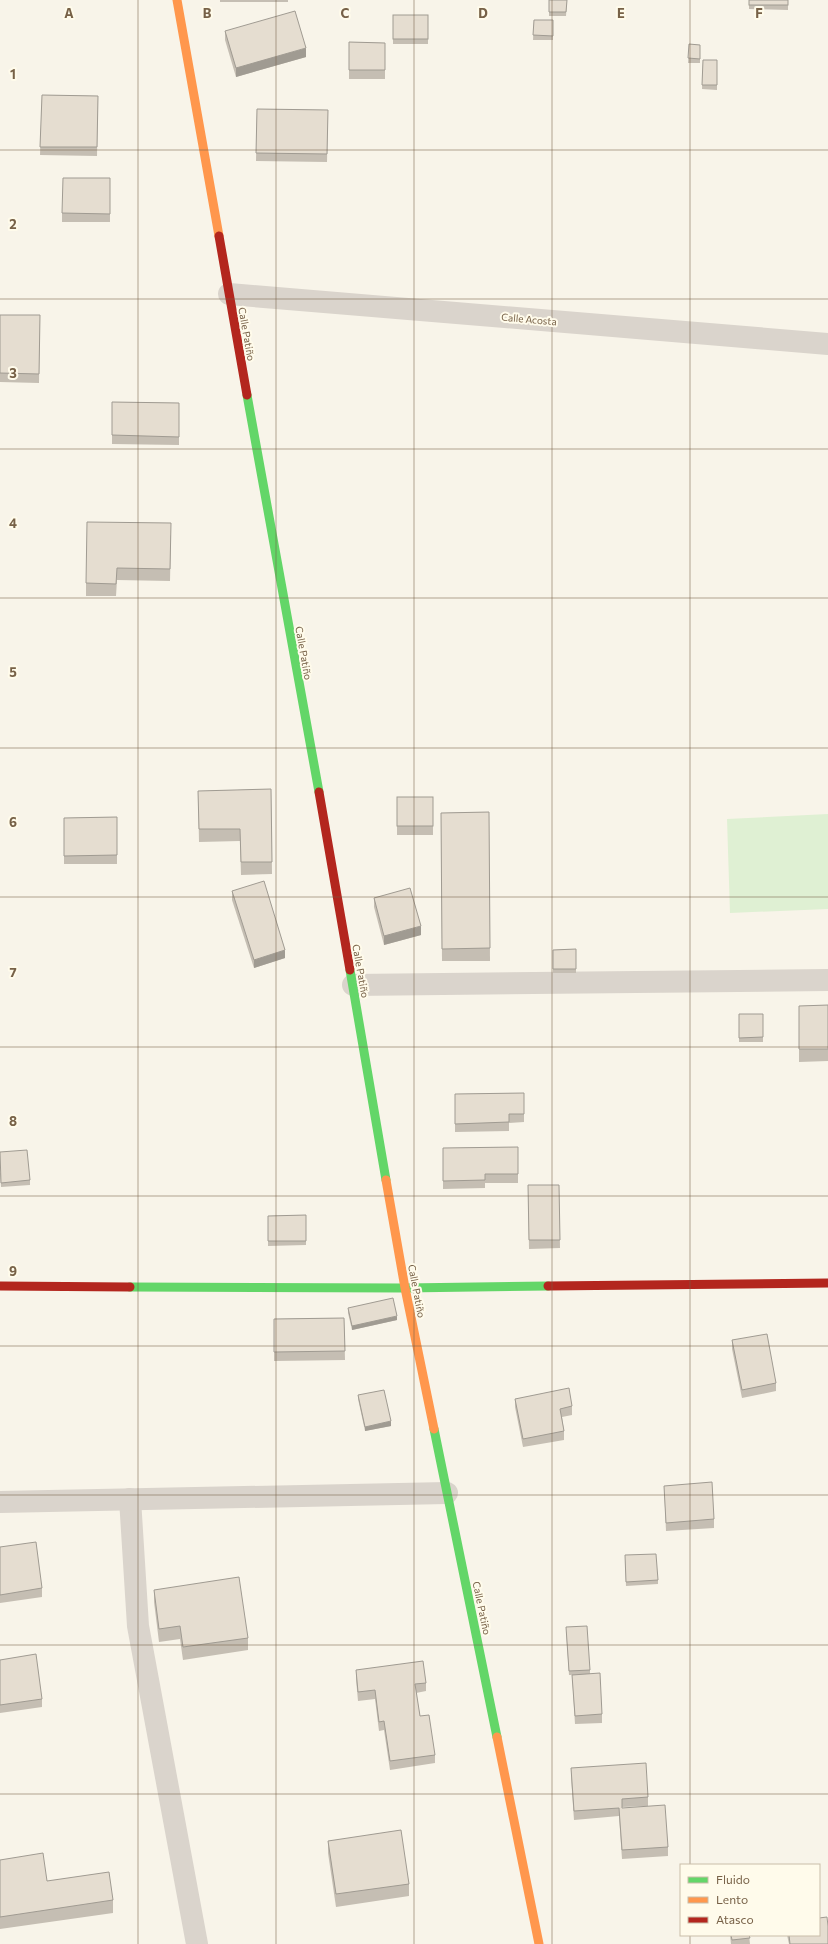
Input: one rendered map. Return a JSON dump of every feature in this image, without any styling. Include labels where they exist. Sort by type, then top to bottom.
[{"type":"main road","name":"Calle Patiño","points":[[177,0],[353,985],[405,1288],[539,1944]]},
{"type":"main road","points":[[0,1286],[405,1288],[828,1283]]},
{"type":"street","name":"Calle Acosta","points":[[229,294],[828,344]]},
{"type":"street","points":[[353,985],[828,980]]},
{"type":"street","points":[[0,1502],[447,1493]]},
{"type":"street","points":[[130,1499],[138,1626],[196,1944]]},
{"type":"green space","points":[[828,814],[828,909],[730,913],[727,819]]},
{"type":"building","points":[[549,0],[567,0],[566,12],[549,12]]},
{"type":"building","points":[[749,0],[788,0],[788,5],[749,5]]},
{"type":"building","points":[[295,11],[306,48],[236,68],[225,31]]},
{"type":"building","points":[[393,15],[428,15],[428,39],[393,39]]},
{"type":"building","points":[[534,20],[553,20],[553,36],[533,35]]},
{"type":"building","points":[[349,42],[385,43],[385,70],[349,70]]},
{"type":"building","points":[[689,44],[700,45],[700,59],[688,58]]},
{"type":"building","points":[[703,60],[717,60],[717,85],[702,85]]},
{"type":"building","points":[[42,95],[98,96],[97,147],[40,147]]},
{"type":"building","points":[[257,109],[328,110],[327,154],[256,153]]},
{"type":"building","points":[[63,178],[110,178],[110,214],[62,213]]},
{"type":"building","points":[[0,315],[40,315],[39,374],[0,373]]},
{"type":"building","points":[[112,402],[179,403],[179,437],[112,435]]},
{"type":"building","points":[[87,522],[171,523],[170,569],[117,568],[116,584],[86,583]]},
{"type":"building","points":[[271,789],[272,862],[241,862],[240,829],[199,829],[198,791]]},
{"type":"building","points":[[397,797],[433,797],[433,826],[397,826]]},
{"type":"building","points":[[489,812],[490,948],[442,949],[441,813]]},
{"type":"building","points":[[117,817],[117,855],[64,856],[64,818]]},
{"type":"building","points":[[264,881],[285,950],[254,960],[232,891]]},
{"type":"building","points":[[410,888],[421,926],[384,936],[374,898]]},
{"type":"building","points":[[576,949],[576,969],[553,969],[553,950]]},
{"type":"building","points":[[828,1005],[828,1049],[799,1049],[799,1006]]},
{"type":"building","points":[[739,1014],[763,1014],[763,1037],[739,1038]]},
{"type":"building","points":[[524,1093],[524,1114],[509,1114],[509,1122],[455,1124],[455,1094]]},
{"type":"building","points":[[518,1147],[518,1174],[485,1174],[485,1180],[443,1181],[443,1148]]},
{"type":"building","points":[[27,1150],[30,1180],[1,1183],[0,1152]]},
{"type":"building","points":[[528,1185],[559,1185],[560,1240],[529,1240]]},
{"type":"building","points":[[306,1215],[306,1241],[268,1241],[268,1216]]},
{"type":"building","points":[[393,1298],[397,1316],[352,1326],[348,1308]]},
{"type":"building","points":[[344,1318],[345,1351],[274,1352],[274,1319]]},
{"type":"building","points":[[767,1334],[776,1383],[742,1390],[732,1340]]},
{"type":"building","points":[[569,1388],[572,1406],[560,1409],[564,1431],[523,1439],[515,1399]]},
{"type":"building","points":[[384,1390],[391,1421],[365,1427],[358,1395]]},
{"type":"building","points":[[712,1482],[714,1519],[666,1523],[664,1486]]},
{"type":"building","points":[[36,1542],[42,1588],[0,1595],[0,1547]]},
{"type":"building","points":[[656,1554],[658,1580],[626,1582],[625,1555]]},
{"type":"building","points":[[239,1577],[248,1638],[183,1647],[180,1626],[159,1629],[154,1590]]},
{"type":"building","points":[[587,1626],[590,1670],[569,1671],[566,1627]]},
{"type":"building","points":[[36,1654],[42,1699],[0,1705],[0,1660]]},
{"type":"building","points":[[423,1661],[426,1683],[415,1684],[420,1716],[429,1715],[435,1755],[390,1761],[384,1721],[379,1722],[375,1690],[358,1692],[356,1670]]},
{"type":"building","points":[[600,1673],[602,1714],[575,1716],[572,1675]]},
{"type":"building","points":[[646,1763],[648,1797],[622,1799],[622,1808],[665,1805],[668,1847],[622,1850],[619,1808],[574,1811],[571,1768]]},
{"type":"building","points":[[401,1830],[409,1884],[336,1894],[328,1841]]},
{"type":"building","points":[[43,1853],[47,1881],[109,1872],[113,1900],[0,1917],[0,1860]]},
{"type":"building","points":[[827,1917],[828,1944],[790,1944],[789,1936],[820,1936],[820,1918]]},
{"type":"building","points":[[731,1936],[749,1936],[750,1938],[732,1940]]},
{"type":"traffic: fast","points":[[247,395],[319,792]]},
{"type":"traffic: fast","points":[[350,970],[386,1180]]},
{"type":"traffic: fast","points":[[130,1287],[405,1288],[548,1286]]},
{"type":"traffic: fast","points":[[434,1429],[497,1737]]},
{"type":"traffic: slow","points":[[177,0],[219,236]]},
{"type":"traffic: slow","points":[[386,1180],[405,1288],[434,1429]]},
{"type":"traffic: slow","points":[[497,1737],[539,1944]]},
{"type":"traffic: jam","points":[[219,236],[247,395]]},
{"type":"traffic: jam","points":[[319,792],[350,970]]},
{"type":"traffic: jam","points":[[548,1286],[828,1283]]},
{"type":"traffic: jam","points":[[0,1286],[130,1287]]}]
